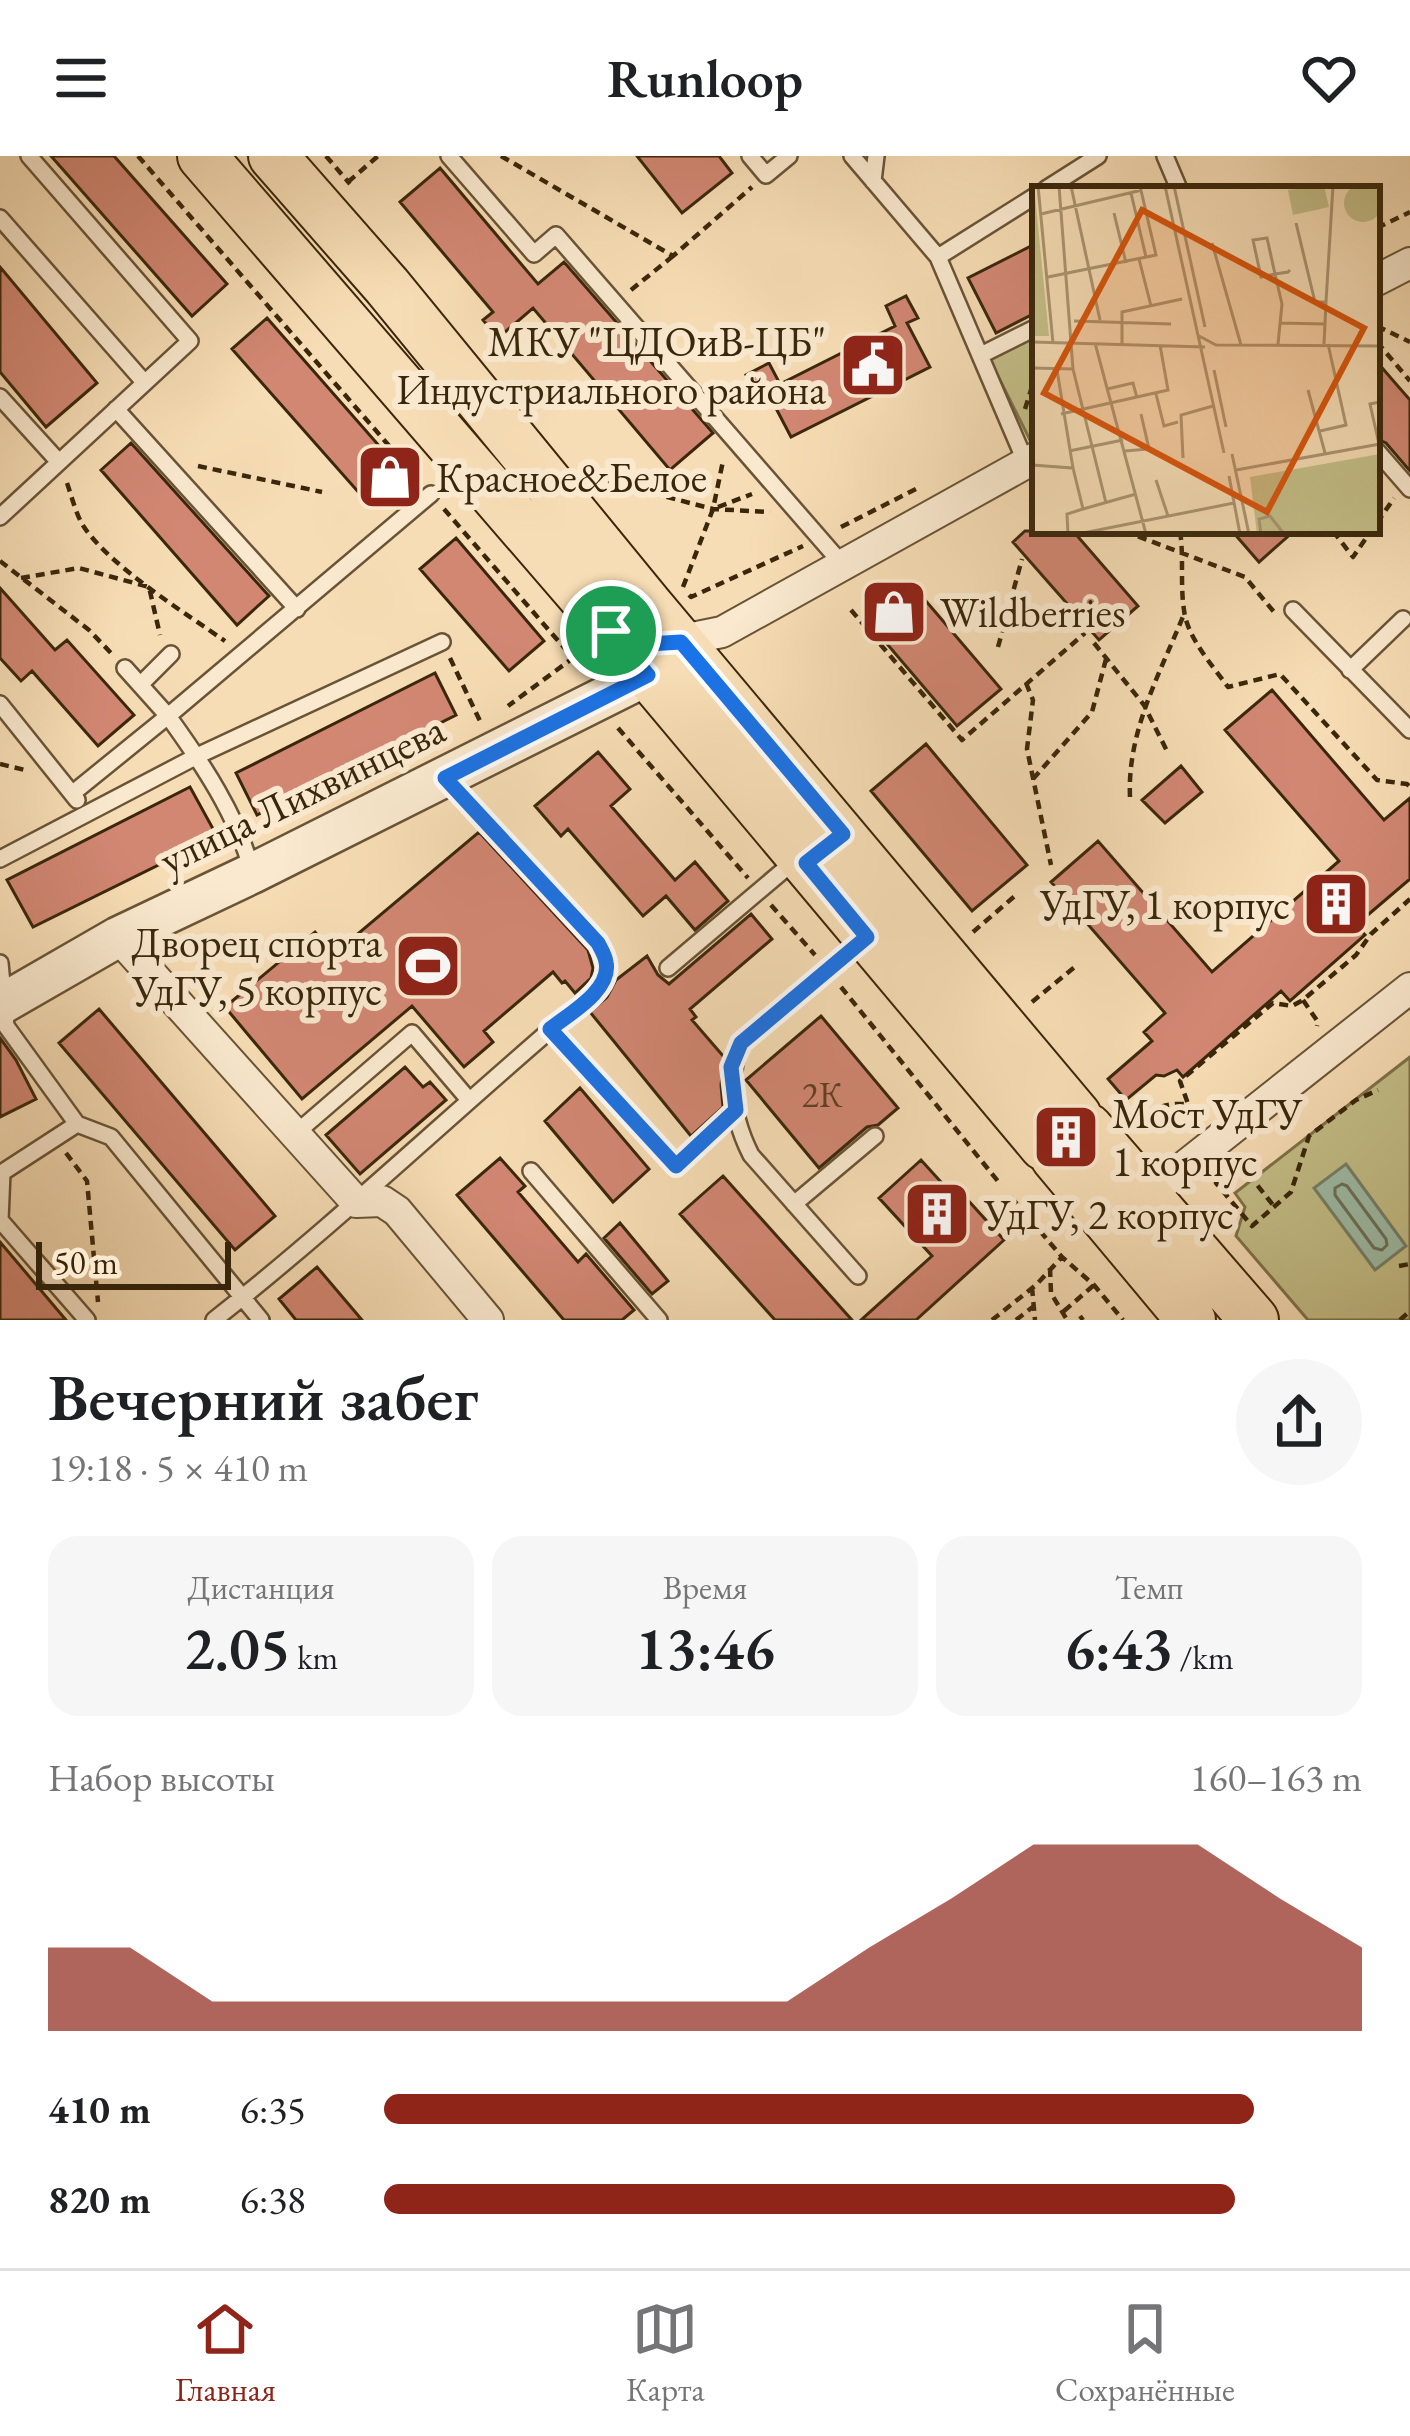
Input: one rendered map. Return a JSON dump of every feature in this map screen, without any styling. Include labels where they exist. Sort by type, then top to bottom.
[{"type":"main road","points":[[202,156],[346,321],[592,644],[680,645]]},
{"type":"main road","points":[[273,156],[386,286],[680,645],[867,937],[1147,1196],[1254,1320]]},
{"type":"main road","points":[[346,321],[386,286]]},
{"type":"main road","points":[[816,851],[1080,1134],[1191,1320]]},
{"type":"street","points":[[1380,278],[1410,263]]},
{"type":"street","name":"улица Лихвинцева","points":[[2,1004],[118,937],[445,778],[680,645],[722,632],[843,565],[1026,453]]},
{"type":"street","points":[[118,937],[356,1202],[382,1201],[397,1210],[488,1320]]},
{"type":"street","points":[[1147,1196],[1410,988]]},
{"type":"lane","points":[[0,517],[190,341],[29,156]]},
{"type":"lane","points":[[449,156],[534,254],[556,235],[843,565]]},
{"type":"lane","points":[[750,156],[766,175],[789,156]]},
{"type":"lane","points":[[852,156],[938,257],[1026,453]]},
{"type":"lane","points":[[873,181],[876,156]]},
{"type":"lane","points":[[1051,186],[1098,156]]},
{"type":"lane","points":[[1166,156],[1179,186]]},
{"type":"lane","points":[[938,257],[1032,198]]},
{"type":"lane","points":[[0,218],[144,382]]},
{"type":"lane","points":[[981,355],[1032,330]]},
{"type":"lane","points":[[0,398],[58,461]]},
{"type":"lane","points":[[116,409],[297,609]]},
{"type":"lane","points":[[1380,454],[1407,486]]},
{"type":"lane","points":[[74,793],[431,494]]},
{"type":"lane","points":[[1285,613],[1410,730]]},
{"type":"lane","points":[[1350,670],[1403,619]]},
{"type":"lane","points":[[0,859],[197,756],[442,642]]},
{"type":"lane","points":[[140,685],[169,657]]},
{"type":"lane","points":[[125,668],[197,756],[244,842],[253,874]]},
{"type":"lane","points":[[0,704],[74,793],[83,813]]},
{"type":"lane","points":[[214,1320],[356,1202],[605,980],[608,964],[598,943],[445,778]]},
{"type":"lane","points":[[668,968],[759,891],[816,851]]},
{"type":"lane","points":[[858,1276],[752,1155],[741,1135],[731,1067],[741,1043],[867,937]]},
{"type":"lane","points":[[0,963],[6,1026],[77,1124],[111,1137],[261,1320]]},
{"type":"lane","points":[[550,1029],[676,1166],[736,1110]]},
{"type":"lane","points":[[295,1133],[412,1034],[469,1100]]},
{"type":"lane","points":[[77,1124],[1,1174],[0,1220],[87,1320]]},
{"type":"lane","points":[[794,1204],[875,1136]]},
{"type":"lane","points":[[531,1171],[659,1320]]},
{"type":"path","points":[[138,156],[431,494],[592,644]]},
{"type":"path","points":[[348,182],[378,156]]},
{"type":"path","points":[[501,156],[673,256]]},
{"type":"path","points":[[616,302],[766,175]]},
{"type":"path","points":[[1380,227],[1410,212]]},
{"type":"path","points":[[1380,327],[1410,342]]},
{"type":"path","points":[[1380,346],[1410,381]]},
{"type":"path","points":[[1026,453],[1032,402]]},
{"type":"path","points":[[682,587],[713,509],[730,432]]},
{"type":"path","points":[[161,459],[322,492]]},
{"type":"path","points":[[58,461],[83,526],[104,549],[243,654]]},
{"type":"path","points":[[594,478],[713,509],[800,513]]},
{"type":"path","points":[[713,509],[776,485]]},
{"type":"path","points":[[1380,519],[1407,486]]},
{"type":"path","points":[[680,645],[821,537],[919,488]]},
{"type":"path","points":[[1132,534],[1245,577],[1285,613]]},
{"type":"path","points":[[1180,534],[1184,614],[1197,643],[1228,687],[1280,674],[1377,780],[1409,784]]},
{"type":"path","points":[[1335,534],[1353,557],[1369,534]]},
{"type":"path","points":[[998,647],[1022,560]]},
{"type":"path","points":[[0,561],[89,630],[125,668]]},
{"type":"path","points":[[21,578],[80,568],[149,586]]},
{"type":"path","points":[[149,586],[169,657]]},
{"type":"path","points":[[851,610],[962,740],[1085,633]]},
{"type":"path","points":[[1130,797],[1132,747],[1144,705],[1184,614]]},
{"type":"path","points":[[442,642],[480,721]]},
{"type":"path","points":[[1094,644],[1144,705],[1167,751]]},
{"type":"path","points":[[1033,779],[1093,712],[1106,658]]},
{"type":"path","points":[[1026,682],[1034,700],[1027,749],[1051,865]]},
{"type":"path","points":[[611,721],[827,969],[1000,1185]]},
{"type":"path","points":[[973,932],[1016,895]]},
{"type":"path","points":[[1080,1134],[1172,1102],[1188,1104],[1180,1081],[1273,1003],[1292,1006],[1303,1000],[1356,955],[1371,934],[1410,899]]},
{"type":"path","points":[[1032,1002],[1076,965]]},
{"type":"path","points":[[1220,1172],[1216,1183],[1252,1226],[1291,1192],[1309,1136],[1356,1100],[1378,1090]]},
{"type":"path","points":[[55,1138],[87,1181],[100,1320]]},
{"type":"path","points":[[1229,1164],[1235,1157],[1274,1207]]},
{"type":"path","points":[[1011,1197],[1123,1320]]},
{"type":"path","points":[[992,1320],[1062,1257]]},
{"type":"path","points":[[1399,1266],[1410,1264]]},
{"type":"path","points":[[1050,1268],[1051,1293],[1067,1320]]},
{"type":"path","points":[[1064,1311],[1094,1285]]},
{"type":"path","points":[[1032,1287],[1035,1320]]},
{"type":"path","points":[[1016,1320],[1034,1306]]},
{"type":"path","points":[[1400,1320],[1410,1312]]},
{"type":"shaded area","points":[[1032,336],[1032,439],[1030,440],[989,358]]},
{"type":"shaded area","points":[[1410,1057],[1410,1320],[1308,1320],[1236,1236],[1245,1207],[1235,1193]]},
{"type":"water","points":[[1346,1164],[1406,1246],[1375,1270],[1314,1188]]},
{"type":"building","points":[[51,156],[114,156],[227,284],[192,316]]},
{"type":"building","points":[[637,156],[719,156],[732,173],[682,213]]},
{"type":"building","points":[[440,168],[538,284],[564,262],[713,433],[670,470],[533,308],[498,338],[483,320],[493,312],[400,202]]},
{"type":"building","points":[[1032,246],[1032,315],[996,333],[968,278]]},
{"type":"building","points":[[0,267],[97,383],[46,427],[0,372]]},
{"type":"building","name":"МКУ \"ЦДОиВ-ЦБ\" Индустриального района","points":[[906,296],[918,318],[907,323],[930,367],[791,437],[768,393],[758,398],[746,375],[769,363],[780,384],[895,326],[886,306]]},
{"type":"building","points":[[267,318],[403,473],[368,503],[232,349]]},
{"type":"building","points":[[1380,365],[1410,400],[1410,471],[1380,440]]},
{"type":"building","points":[[131,443],[269,596],[237,625],[101,470]]},
{"type":"building","points":[[1025,531],[1076,534],[1138,606],[1099,640],[1013,542]]},
{"type":"building","points":[[1235,534],[1291,534],[1259,562]]},
{"type":"building","points":[[456,538],[544,641],[509,671],[420,569]]},
{"type":"building","points":[[914,587],[1001,689],[957,726],[870,624]]},
{"type":"building","points":[[0,588],[55,650],[67,640],[134,715],[98,746],[32,671],[21,681],[0,658]]},
{"type":"building","points":[[435,673],[456,715],[257,815],[236,773]]},
{"type":"building","name":"УдГУ, 1 корпус","points":[[1272,690],[1384,820],[1410,798],[1410,879],[1356,925],[1365,935],[1290,1001],[1281,991],[1183,1077],[1177,1070],[1156,1075],[1126,1100],[1108,1079],[1152,1041],[1144,1032],[1165,1013],[1051,882],[1098,841],[1212,972],[1339,861],[1225,730]]},
{"type":"building","points":[[926,744],[1027,865],[972,911],[871,791]]},
{"type":"building","points":[[598,752],[630,789],[611,806],[675,880],[695,862],[728,901],[695,930],[666,896],[643,916],[568,829],[561,836],[535,806]]},
{"type":"building","points":[[1181,766],[1202,792],[1165,823],[1142,800]]},
{"type":"building","points":[[190,787],[217,836],[33,927],[7,880]]},
{"type":"building","name":"Дворец спорта УдГУ, 5 корпус","points":[[479,832],[588,950],[591,978],[575,993],[553,972],[484,1031],[493,1042],[464,1067],[412,1006],[302,1099],[225,1007],[315,932],[334,954]]},
{"type":"building","points":[[751,914],[772,939],[690,1009],[696,1017],[692,1020],[724,1057],[723,1107],[691,1136],[590,1012],[607,997],[616,980],[647,956],[669,984]]},
{"type":"building","points":[[99,1009],[275,1216],[235,1250],[59,1043]]},
{"type":"building","points":[[821,1016],[898,1108],[878,1125],[867,1127],[819,1168],[746,1080]]},
{"type":"building","points":[[0,1038],[36,1099],[0,1117]]},
{"type":"building","points":[[405,1067],[423,1087],[430,1082],[446,1100],[360,1174],[326,1135]]},
{"type":"building","points":[[580,1088],[649,1169],[613,1202],[545,1121]]},
{"type":"building","points":[[500,1158],[525,1186],[518,1192],[578,1262],[586,1254],[634,1310],[622,1320],[564,1320],[457,1195]]},
{"type":"building","name":"УдГУ, 2 корпус","points":[[921,1160],[960,1203],[966,1198],[1004,1240],[916,1320],[861,1320],[932,1256],[879,1198]]},
{"type":"building","points":[[723,1176],[852,1320],[775,1320],[680,1214]]},
{"type":"building","points":[[620,1223],[668,1281],[652,1294],[604,1238]]},
{"type":"building","points":[[0,1242],[66,1320],[0,1320]]},
{"type":"building","points":[[317,1267],[362,1320],[296,1320],[279,1299]]},
{"type":"place","name":"МКУ \"ЦДОиВ-ЦБ\" Индустриального района","points":[[873,365]]},
{"type":"place","name":"Красное&Белое","points":[[390,477]]},
{"type":"place","name":"Wildberries","points":[[894,612]]},
{"type":"place","name":"УдГУ, 1 корпус","points":[[1336,904]]},
{"type":"place","name":"Дворец спорта УдГУ, 5 корпус","points":[[428,966]]},
{"type":"place","name":"Мост УдГУ 1 корпус","points":[[1066,1137]]},
{"type":"place","name":"УдГУ, 2 корпус","points":[[937,1214]]},
{"type":"route","points":[[611,631],[648,644],[681,642],[843,834],[806,863],[867,937],[741,1043],[731,1067],[736,1110],[676,1166],[550,1029],[605,980],[608,964],[598,943],[445,778],[648,675],[611,631]]}]
